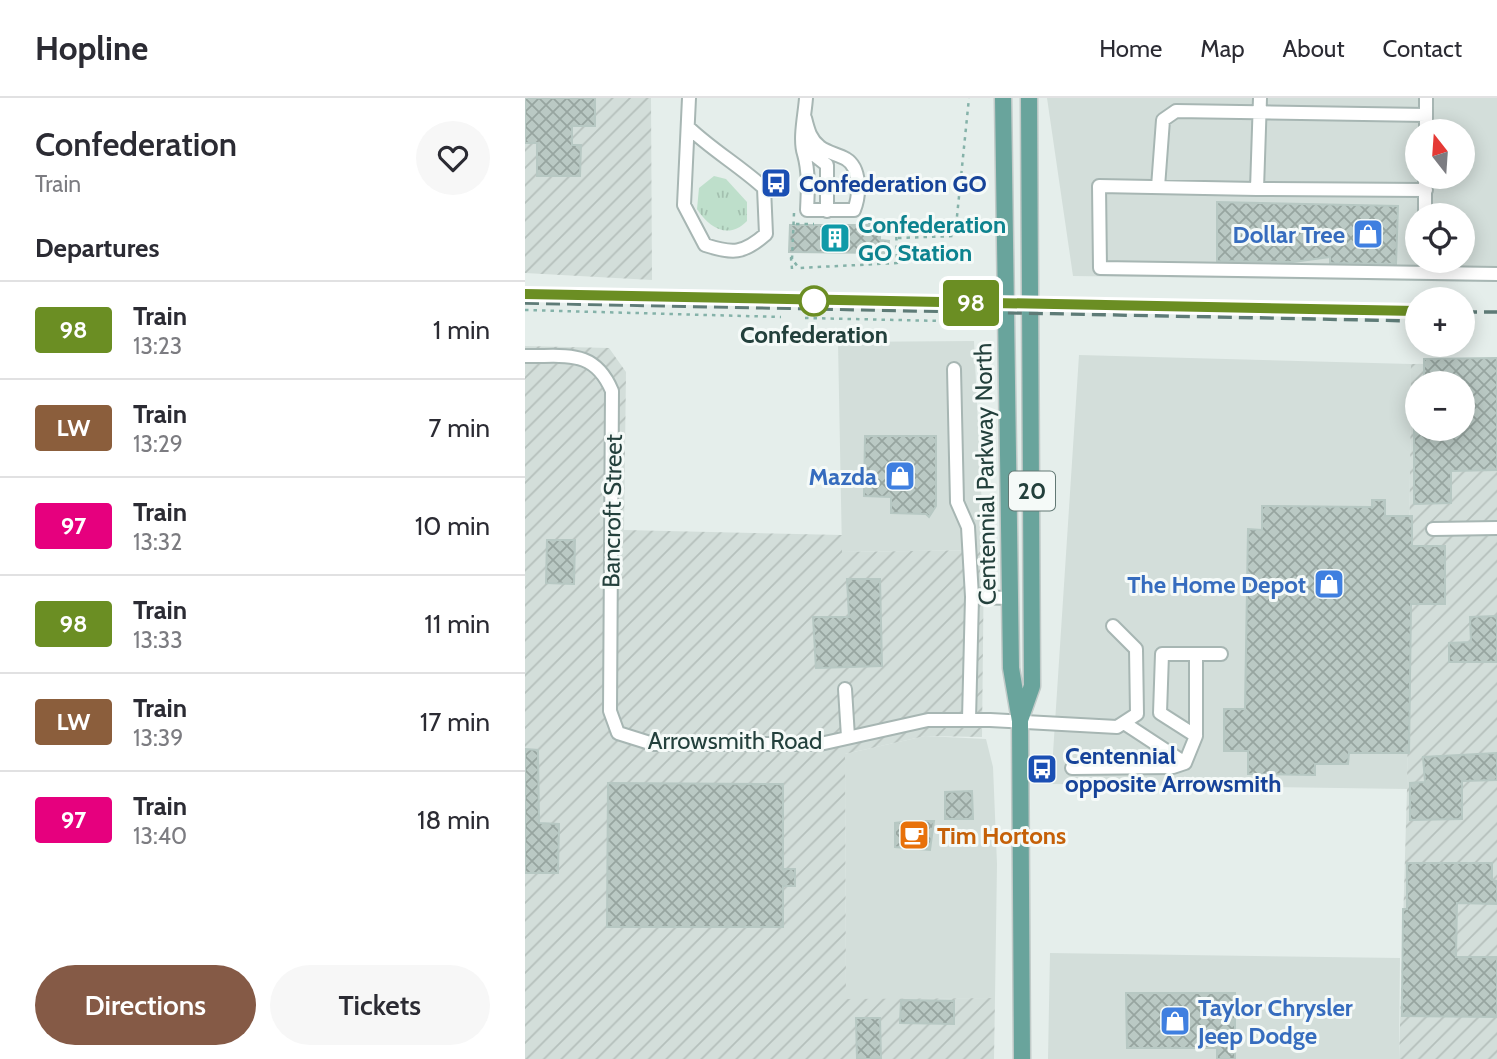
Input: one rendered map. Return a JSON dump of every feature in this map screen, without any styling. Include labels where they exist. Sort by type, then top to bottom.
[{"type":"main road","name":"Centennial Parkway North","points":[[1003,98],[1012,686],[1020,721],[1022,1059]]},
{"type":"main road","name":"Centennial Parkway North","points":[[1020,721],[1032,686],[1029,98]]},
{"type":"street","points":[[688,127],[720,156],[748,173],[764,188],[766,234],[751,247],[729,253],[705,245],[684,205],[689,98]]},
{"type":"street","points":[[805,118],[810,136],[821,148],[848,159],[857,176],[854,210],[807,210],[808,161],[803,154],[806,98]]},
{"type":"street","points":[[1257,189],[1260,98]]},
{"type":"street","points":[[1426,98],[1426,119]]},
{"type":"street","points":[[1158,187],[1163,120],[1176,111],[1426,115]]},
{"type":"street","points":[[804,147],[827,165],[827,211]]},
{"type":"street","points":[[1405,267],[1100,268],[1099,186],[1426,191],[1426,203]]},
{"type":"street","points":[[1475,272],[1497,274]]},
{"type":"street","name":"Bancroft Street","points":[[525,356],[577,357],[593,362],[603,372],[612,391],[610,711],[618,733]]},
{"type":"street","points":[[954,369],[957,502],[968,527],[972,597],[969,719]]},
{"type":"street","points":[[1433,529],[1497,528]]},
{"type":"street","points":[[972,597],[1010,598]]},
{"type":"street","points":[[1113,625],[1136,649],[1137,714],[1124,723],[1185,763]]},
{"type":"street","points":[[1196,736],[1160,713],[1162,654],[1221,654]]},
{"type":"street","points":[[1072,768],[1173,767],[1185,763],[1196,736],[1196,654]]},
{"type":"street","points":[[845,689],[848,737]]},
{"type":"street","name":"Arrowsmith Road","points":[[618,733],[653,744],[820,744],[928,720],[1020,721],[1095,727],[1117,727],[1124,723]]},
{"type":"path","points":[[897,238],[955,236],[969,98]]},
{"type":"path","points":[[792,269],[796,224],[793,205]]},
{"type":"path","points":[[792,258],[799,268],[897,262],[896,222],[846,223]]},
{"type":"path","points":[[796,224],[821,224]]},
{"type":"path","points":[[525,310],[781,317]]},
{"type":"path","points":[[805,318],[990,322]]},
{"type":"shaded area","points":[[525,98],[651,98],[652,280],[525,273]]},
{"type":"shaded area","points":[[1047,98],[1497,98],[1497,282],[1073,276]]},
{"type":"shaded area","points":[[974,341],[984,550],[842,552],[838,342]]},
{"type":"shaded area","points":[[525,346],[609,348],[626,372],[624,530],[842,535],[842,552],[984,550],[982,737],[925,736],[845,754],[846,999],[995,998],[994,1059],[525,1059]]},
{"type":"shaded area","points":[[1079,355],[1411,364],[1411,371],[1405,371],[1405,441],[1410,441],[1407,789],[1051,784]]},
{"type":"shaded area","points":[[1497,363],[1497,1059],[1399,1059],[1407,789],[1410,441],[1475,441],[1475,371],[1411,371],[1411,364]]},
{"type":"shaded area","points":[[925,736],[986,739],[993,767],[997,864],[995,998],[846,1000],[845,754]]},
{"type":"shaded area","points":[[1050,953],[1400,958],[1399,1059],[1048,1059]]},
{"type":"green space","points":[[714,176],[726,179],[747,202],[747,221],[733,230],[726,231],[713,226],[697,209],[699,188]]},
{"type":"building","points":[[525,98],[595,98],[595,126],[572,126],[572,145],[581,145],[580,176],[537,176],[537,143],[525,143]]},
{"type":"building","points":[[1217,202],[1398,206],[1396,264],[1330,263],[1330,257],[1293,262],[1217,261]]},
{"type":"building","name":"Confederation GO Station","points":[[790,225],[880,225],[880,240],[889,241],[888,253],[789,252]]},
{"type":"building","points":[[1497,358],[1497,470],[1451,471],[1451,503],[1414,504],[1414,441],[1475,441],[1475,371],[1424,371],[1424,359]]},
{"type":"building","points":[[865,436],[936,436],[936,506],[929,517],[926,514],[891,513],[891,497],[864,496]]},
{"type":"building","name":"The Home Depot","points":[[1372,500],[1385,500],[1385,516],[1412,516],[1412,546],[1445,546],[1445,604],[1411,604],[1409,753],[1349,753],[1348,764],[1315,764],[1315,775],[1248,774],[1248,751],[1224,751],[1224,709],[1245,709],[1248,529],[1262,530],[1262,506],[1372,507]]},
{"type":"building","points":[[547,540],[575,540],[574,584],[546,583]]},
{"type":"building","points":[[847,579],[880,579],[882,666],[816,668],[813,617],[849,617]]},
{"type":"building","points":[[1497,616],[1497,662],[1449,662],[1449,643],[1471,642],[1470,617]]},
{"type":"building","points":[[525,749],[538,750],[539,823],[559,824],[558,873],[525,873]]},
{"type":"building","points":[[1497,753],[1497,780],[1462,781],[1462,819],[1410,820],[1410,783],[1425,782],[1423,757]]},
{"type":"building","points":[[608,783],[783,784],[783,869],[795,869],[795,886],[783,886],[783,927],[607,927]]},
{"type":"building","points":[[972,791],[973,819],[945,819],[945,792]]},
{"type":"building","name":"Tim Hortons","points":[[934,821],[930,850],[895,847],[895,823]]},
{"type":"building","points":[[1407,863],[1492,863],[1492,880],[1497,881],[1497,904],[1457,903],[1456,957],[1497,957],[1497,1017],[1402,1016],[1403,909],[1407,909]]},
{"type":"building","points":[[1126,993],[1235,993],[1235,1059],[1217,1059],[1217,1048],[1127,1048]]},
{"type":"building","points":[[901,1000],[954,1001],[954,1024],[900,1023]]},
{"type":"building","points":[[856,1018],[880,1018],[881,1059],[857,1059]]},
{"type":"railway","points":[[525,303],[1405,321]]},
{"type":"railway","points":[[1239,308],[1389,311]]},
{"type":"railway","points":[[1475,312],[1497,312]]},
{"type":"train","name":"98","points":[[525,294],[776,301],[1405,311]]},
{"type":"place","name":"Confederation GO","points":[[776,183]]},
{"type":"place","name":"Dollar Tree","points":[[1368,234]]},
{"type":"place","name":"Confederation GO Station","points":[[835,238]]},
{"type":"place","name":"Confederation","points":[[814,301]]},
{"type":"place","name":"Mazda","points":[[900,476]]},
{"type":"place","name":"The Home Depot","points":[[1329,584]]},
{"type":"place","name":"Centennial opposite Arrowsmith","points":[[1042,769]]},
{"type":"place","name":"Tim Hortons","points":[[914,835]]},
{"type":"place","name":"Taylor Chrysler Jeep Dodge","points":[[1175,1021]]}]
